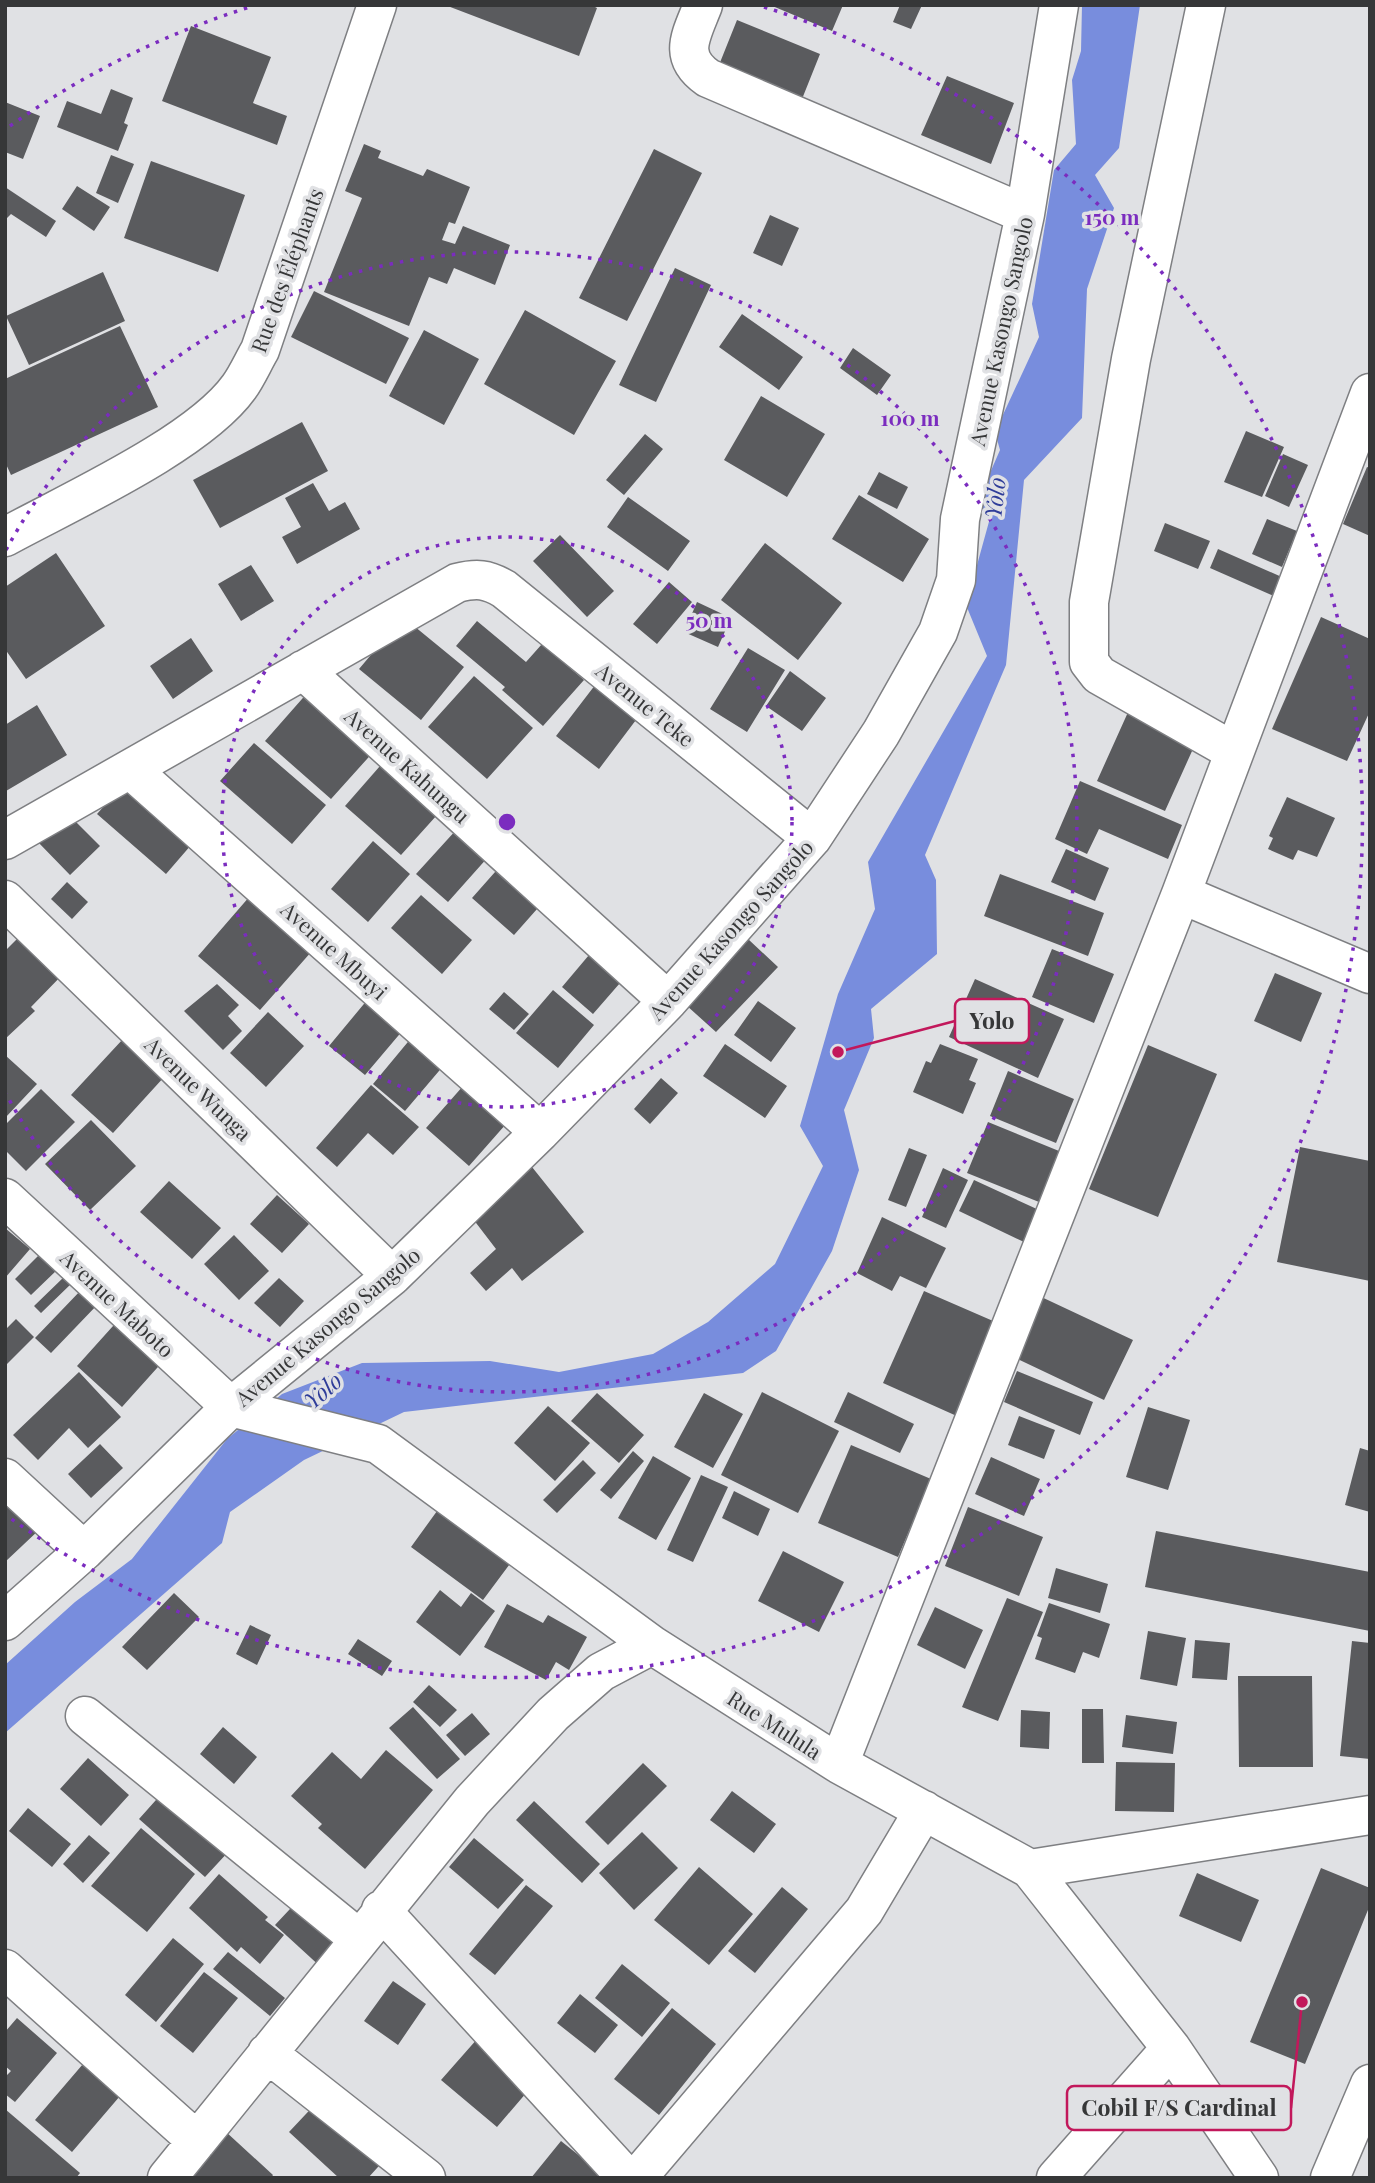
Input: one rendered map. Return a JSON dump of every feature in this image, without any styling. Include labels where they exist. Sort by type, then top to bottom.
[{"type":"street","name":"Rue des Éléphants","points":[[5,537],[147,459],[211,416],[239,387],[260,350],[377,5]]},
{"type":"street","points":[[703,5],[688,54],[692,67],[708,78],[1025,214]]},
{"type":"street","name":"Avenue Kasongo Sangolo","points":[[5,1621],[84,1551],[231,1407],[392,1276],[540,1132],[667,1002],[812,838],[881,733],[938,632],[956,580],[960,519],[1025,214],[1059,5]]},
{"type":"street","points":[[1206,5],[1131,359],[1089,602],[1089,662],[1100,675],[1233,751]]},
{"type":"street","points":[[839,1764],[1181,894],[1370,393]]},
{"type":"street","name":"Avenue Teke","points":[[303,670],[457,583],[475,578],[490,581],[812,838]]},
{"type":"street","points":[[5,840],[303,670]]},
{"type":"street","name":"Avenue Kahungu","points":[[303,670],[667,1002]]},
{"type":"street","name":"Avenue Mbuyi","points":[[131,769],[540,1132]]},
{"type":"street","points":[[1181,894],[1370,974]]},
{"type":"street","name":"Avenue Wunga","points":[[5,900],[392,1276]]},
{"type":"street","name":"Avenue Maboto","points":[[5,1198],[231,1407]]},
{"type":"street","name":"Rue Mulula","points":[[231,1407],[378,1444],[652,1645],[839,1764],[1030,1870]]},
{"type":"street","points":[[5,1478],[84,1551]]},
{"type":"street","points":[[167,2178],[472,1801],[553,1714],[601,1672],[652,1645]]},
{"type":"street","points":[[85,1716],[370,1924],[627,2178]]},
{"type":"street","points":[[637,2178],[864,1911],[924,1810]]},
{"type":"street","points":[[1259,2178],[1171,2048],[1030,1870],[1370,1815]]},
{"type":"street","points":[[5,1969],[197,2141]]},
{"type":"street","points":[[1056,2178],[1171,2048]]},
{"type":"street","points":[[267,2053],[426,2178]]},
{"type":"street","points":[[1330,2178],[1370,2084]]},
{"type":"water","points":[[1082,5],[1140,5],[1119,148],[1095,175],[1114,208],[1087,289],[1082,418],[1024,480],[1006,665],[925,855],[936,880],[937,954],[871,1009],[874,1038],[844,1110],[859,1170],[832,1251],[776,1351],[743,1373],[404,1412],[304,1460],[230,1512],[222,1543],[5,1733],[5,1665],[75,1602],[132,1559],[227,1439],[282,1394],[362,1363],[490,1361],[559,1372],[653,1354],[708,1322],[775,1264],[823,1166],[800,1126],[838,994],[875,909],[868,862],[987,656],[966,605],[990,518],[976,505],[1000,450],[995,432],[1039,337],[1032,304],[1054,170],[1076,144],[1072,80],[1081,51]]},
{"type":"building","points":[[445,5],[591,5],[597,8],[579,56]]},
{"type":"building","points":[[770,5],[843,5],[832,31]]},
{"type":"building","points":[[900,5],[922,5],[911,29],[893,22]]},
{"type":"building","points":[[737,20],[820,54],[800,104],[717,70]]},
{"type":"building","points":[[191,26],[271,57],[253,103],[287,116],[277,145],[162,101]]},
{"type":"building","points":[[947,76],[1014,103],[991,164],[921,135]]},
{"type":"building","points":[[111,89],[133,98],[124,123],[128,125],[118,151],[57,127],[67,101],[101,114]]},
{"type":"building","points":[[5,102],[40,116],[23,159],[5,152]]},
{"type":"building","points":[[364,144],[381,151],[378,158],[423,176],[427,169],[470,187],[455,224],[449,222],[442,240],[455,244],[463,226],[510,245],[495,285],[454,268],[447,284],[429,277],[409,326],[324,292],[362,198],[345,191]]},
{"type":"building","points":[[654,149],[702,173],[627,321],[579,298]]},
{"type":"building","points":[[111,155],[134,164],[118,203],[96,193]]},
{"type":"building","points":[[151,161],[245,195],[218,272],[124,238]]},
{"type":"building","points":[[77,186],[110,207],[94,231],[62,209]]},
{"type":"building","points":[[5,187],[56,221],[46,237],[11,214],[5,220]]},
{"type":"building","points":[[770,215],[799,228],[782,266],[753,253]]},
{"type":"building","points":[[675,268],[711,285],[656,402],[619,385]]},
{"type":"building","points":[[103,272],[125,321],[29,365],[6,316]]},
{"type":"building","points":[[314,291],[409,338],[386,384],[291,337]]},
{"type":"building","points":[[525,310],[616,361],[574,435],[484,384]]},
{"type":"building","points":[[742,314],[803,357],[779,390],[719,347]]},
{"type":"building","points":[[120,326],[158,407],[11,475],[5,462],[5,379]]},
{"type":"building","points":[[424,330],[479,359],[444,425],[389,396]]},
{"type":"building","points":[[853,348],[891,375],[877,395],[840,368]]},
{"type":"building","points":[[761,396],[825,434],[787,497],[724,460]]},
{"type":"building","points":[[302,422],[328,471],[220,528],[193,480]]},
{"type":"building","points":[[1246,431],[1284,447],[1262,497],[1224,482]]},
{"type":"building","points":[[645,434],[663,449],[624,495],[606,480]]},
{"type":"building","points":[[1283,454],[1308,465],[1289,507],[1265,496]]},
{"type":"building","points":[[1367,467],[1370,468],[1370,536],[1343,524]]},
{"type":"building","points":[[879,472],[908,487],[897,509],[867,494]]},
{"type":"building","points":[[313,483],[329,511],[345,502],[360,529],[297,564],[282,537],[301,527],[285,498]]},
{"type":"building","points":[[859,495],[929,539],[903,582],[832,539]]},
{"type":"building","points":[[628,497],[690,541],[668,571],[607,527]]},
{"type":"building","points":[[1267,519],[1297,531],[1282,567],[1252,554]]},
{"type":"building","points":[[1165,523],[1210,541],[1198,569],[1154,551]]},
{"type":"building","points":[[560,535],[614,591],[587,617],[533,561]]},
{"type":"building","points":[[765,543],[842,603],[798,660],[721,600]]},
{"type":"building","points":[[1218,549],[1284,578],[1276,597],[1210,568]]},
{"type":"building","points":[[56,553],[105,626],[26,679],[5,649],[5,587]]},
{"type":"building","points":[[251,565],[274,601],[241,621],[218,584]]},
{"type":"building","points":[[669,582],[692,602],[657,644],[633,624]]},
{"type":"building","points":[[697,602],[731,618],[718,647],[684,632]]},
{"type":"building","points":[[403,617],[464,667],[421,720],[359,669]]},
{"type":"building","points":[[1321,617],[1370,639],[1370,711],[1347,761],[1272,729]]},
{"type":"building","points":[[477,621],[526,662],[542,644],[584,680],[543,726],[502,690],[505,687],[456,646]]},
{"type":"building","points":[[191,638],[213,671],[173,699],[150,666]]},
{"type":"building","points":[[748,648],[785,670],[747,732],[710,709]]},
{"type":"building","points":[[790,671],[826,698],[802,731],[766,706]]},
{"type":"building","points":[[474,676],[533,728],[487,779],[428,727]]},
{"type":"building","points":[[602,676],[645,708],[599,769],[556,736]]},
{"type":"building","points":[[309,691],[376,749],[331,799],[265,741]]},
{"type":"building","points":[[37,705],[67,755],[6,791],[5,725]]},
{"type":"building","points":[[1129,710],[1197,740],[1165,811],[1097,781]]},
{"type":"building","points":[[254,743],[326,805],[292,844],[220,781]]},
{"type":"building","points":[[380,766],[437,815],[401,855],[345,806]]},
{"type":"building","points":[[130,777],[198,837],[166,874],[97,814]]},
{"type":"building","points":[[1080,781],[1182,825],[1168,859],[1099,829],[1087,854],[1055,839]]},
{"type":"building","points":[[1287,797],[1335,818],[1317,857],[1298,850],[1293,860],[1268,849],[1273,838],[1269,836]]},
{"type":"building","points":[[66,812],[100,846],[70,875],[37,841]]},
{"type":"building","points":[[457,829],[489,856],[448,902],[416,874]]},
{"type":"building","points":[[373,841],[410,874],[368,922],[331,889]]},
{"type":"building","points":[[1066,849],[1109,868],[1095,901],[1051,882]]},
{"type":"building","points":[[503,863],[545,900],[514,935],[472,898]]},
{"type":"building","points":[[1000,874],[1104,913],[1088,956],[984,916]]},
{"type":"building","points":[[67,882],[88,902],[72,919],[51,899]]},
{"type":"building","points":[[421,895],[472,940],[442,974],[391,928]]},
{"type":"building","points":[[250,896],[312,951],[260,1010],[198,956]]},
{"type":"building","points":[[27,929],[67,970],[31,1007],[35,1011],[5,1039],[5,951]]},
{"type":"building","points":[[748,939],[778,967],[716,1032],[686,1005]]},
{"type":"building","points":[[1052,949],[1114,974],[1094,1023],[1032,997]]},
{"type":"building","points":[[589,955],[620,983],[593,1014],[562,987]]},
{"type":"building","points":[[1275,973],[1322,993],[1301,1042],[1254,1021]]},
{"type":"building","points":[[975,979],[1064,1019],[1038,1078],[949,1037]]},
{"type":"building","points":[[217,984],[239,1005],[228,1016],[242,1031],[223,1050],[184,1011]]},
{"type":"building","points":[[553,990],[594,1025],[558,1068],[516,1033]]},
{"type":"building","points":[[504,992],[529,1014],[514,1030],[489,1009]]},
{"type":"building","points":[[373,993],[409,1023],[365,1075],[329,1046]]},
{"type":"building","points":[[758,1001],[796,1028],[771,1062],[734,1035]]},
{"type":"building","points":[[268,1012],[304,1046],[266,1087],[230,1053]]},
{"type":"building","points":[[417,1031],[450,1058],[405,1111],[373,1084]]},
{"type":"building","points":[[123,1039],[165,1076],[113,1133],[71,1095]]},
{"type":"building","points":[[725,1044],[787,1086],[765,1118],[703,1076]]},
{"type":"building","points":[[940,1044],[978,1059],[969,1080],[976,1083],[963,1114],[913,1092],[926,1061],[931,1063]]},
{"type":"building","points":[[1148,1045],[1217,1074],[1158,1217],[1089,1189]]},
{"type":"building","points":[[5,1055],[37,1084],[5,1118]]},
{"type":"building","points":[[1008,1071],[1074,1099],[1056,1143],[990,1116]]},
{"type":"building","points":[[471,1077],[514,1115],[469,1166],[426,1128]]},
{"type":"building","points":[[661,1078],[678,1093],[650,1124],[634,1109]]},
{"type":"building","points":[[371,1085],[419,1127],[393,1155],[368,1133],[337,1167],[316,1148]]},
{"type":"building","points":[[41,1089],[75,1122],[26,1171],[5,1150],[5,1125]]},
{"type":"building","points":[[91,1120],[136,1166],[90,1210],[45,1164]]},
{"type":"building","points":[[988,1122],[1059,1151],[1039,1202],[967,1173]]},
{"type":"building","points":[[1300,1147],[1370,1161],[1370,1281],[1277,1262]]},
{"type":"building","points":[[909,1148],[927,1155],[906,1207],[888,1200]]},
{"type":"building","points":[[532,1167],[584,1232],[522,1281],[512,1268],[486,1291],[470,1273],[496,1249],[470,1215]]},
{"type":"building","points":[[943,1168],[968,1180],[946,1228],[922,1217]]},
{"type":"building","points":[[974,1180],[1039,1210],[1024,1242],[959,1211]]},
{"type":"building","points":[[169,1181],[221,1228],[192,1259],[140,1212]]},
{"type":"building","points":[[277,1195],[309,1224],[282,1253],[250,1224]]},
{"type":"building","points":[[882,1217],[946,1248],[926,1288],[900,1276],[892,1291],[857,1273]]},
{"type":"building","points":[[5,1228],[30,1249],[5,1278]]},
{"type":"building","points":[[234,1235],[269,1271],[239,1300],[204,1264]]},
{"type":"building","points":[[42,1252],[58,1269],[31,1295],[15,1279]]},
{"type":"building","points":[[65,1276],[72,1283],[41,1313],[34,1306]]},
{"type":"building","points":[[279,1278],[304,1301],[280,1327],[254,1303]]},
{"type":"building","points":[[83,1288],[99,1303],[51,1353],[35,1338]]},
{"type":"building","points":[[924,1291],[1000,1324],[959,1417],[883,1383]]},
{"type":"building","points":[[1035,1294],[1133,1340],[1104,1400],[1007,1354]]},
{"type":"building","points":[[122,1316],[166,1358],[122,1407],[77,1366]]},
{"type":"building","points":[[16,1319],[34,1337],[5,1366],[5,1330]]},
{"type":"building","points":[[1017,1371],[1093,1402],[1080,1435],[1004,1402]]},
{"type":"building","points":[[79,1372],[121,1417],[88,1448],[69,1428],[38,1460],[13,1435]]},
{"type":"building","points":[[762,1392],[839,1431],[798,1513],[721,1475]]},
{"type":"building","points":[[848,1392],[914,1424],[900,1453],[834,1422]]},
{"type":"building","points":[[597,1393],[644,1435],[619,1463],[571,1421]]},
{"type":"building","points":[[704,1393],[743,1414],[713,1468],[674,1447]]},
{"type":"building","points":[[548,1406],[590,1443],[555,1481],[514,1443]]},
{"type":"building","points":[[1148,1407],[1190,1420],[1168,1490],[1126,1477]]},
{"type":"building","points":[[1019,1416],[1055,1430],[1044,1459],[1008,1445]]},
{"type":"building","points":[[100,1444],[123,1468],[91,1498],[68,1474]]},
{"type":"building","points":[[851,1445],[931,1479],[898,1557],[818,1523]]},
{"type":"building","points":[[1360,1448],[1370,1451],[1370,1512],[1345,1505]]},
{"type":"building","points":[[633,1451],[644,1461],[611,1499],[600,1490]]},
{"type":"building","points":[[653,1456],[691,1478],[656,1540],[618,1518]]},
{"type":"building","points":[[991,1457],[1040,1479],[1024,1516],[975,1494]]},
{"type":"building","points":[[583,1460],[596,1473],[557,1513],[543,1500]]},
{"type":"building","points":[[701,1475],[728,1487],[693,1562],[667,1550]]},
{"type":"building","points":[[734,1491],[770,1509],[758,1536],[722,1518]]},
{"type":"building","points":[[5,1493],[40,1529],[5,1562]]},
{"type":"building","points":[[445,1500],[518,1553],[483,1600],[411,1547]]},
{"type":"building","points":[[968,1507],[1043,1537],[1019,1596],[945,1566]]},
{"type":"building","points":[[1156,1531],[1370,1572],[1370,1631],[1145,1587]]},
{"type":"building","points":[[783,1551],[844,1582],[819,1632],[758,1601]]},
{"type":"building","points":[[1056,1568],[1108,1584],[1100,1613],[1048,1598]]},
{"type":"building","points":[[440,1590],[461,1607],[471,1593],[495,1611],[460,1656],[416,1622]]},
{"type":"building","points":[[174,1593],[199,1617],[147,1670],[122,1647]]},
{"type":"building","points":[[1007,1598],[1043,1612],[998,1721],[962,1707]]},
{"type":"building","points":[[1049,1603],[1110,1624],[1099,1658],[1083,1652],[1075,1673],[1035,1659],[1042,1638],[1037,1636]]},
{"type":"building","points":[[507,1604],[543,1623],[548,1615],[587,1637],[569,1670],[556,1662],[546,1680],[484,1647]]},
{"type":"building","points":[[935,1607],[983,1630],[965,1669],[917,1645]]},
{"type":"building","points":[[250,1625],[271,1635],[257,1665],[236,1654]]},
{"type":"building","points":[[1148,1631],[1186,1638],[1177,1686],[1140,1679]]},
{"type":"building","points":[[358,1639],[392,1661],[382,1676],[348,1654]]},
{"type":"building","points":[[1195,1640],[1230,1643],[1227,1680],[1192,1678]]},
{"type":"building","points":[[1352,1641],[1370,1643],[1370,1759],[1340,1756]]},
{"type":"building","points":[[1238,1676],[1312,1676],[1313,1767],[1239,1767]]},
{"type":"building","points":[[429,1685],[457,1710],[440,1727],[413,1702]]},
{"type":"building","points":[[413,1707],[460,1759],[437,1779],[389,1728]]},
{"type":"building","points":[[1082,1709],[1103,1709],[1104,1763],[1082,1763]]},
{"type":"building","points":[[1021,1710],[1050,1712],[1049,1749],[1020,1747]]},
{"type":"building","points":[[472,1713],[490,1734],[465,1756],[446,1735]]},
{"type":"building","points":[[1126,1715],[1177,1722],[1173,1754],[1122,1747]]},
{"type":"building","points":[[223,1727],[257,1757],[234,1784],[200,1754]]},
{"type":"building","points":[[386,1750],[433,1790],[365,1869],[318,1828],[322,1824],[291,1796],[332,1752],[361,1779]]},
{"type":"building","points":[[88,1758],[129,1795],[101,1826],[60,1789]]},
{"type":"building","points":[[1116,1762],[1175,1763],[1174,1812],[1115,1811]]},
{"type":"building","points":[[643,1763],[667,1786],[608,1845],[585,1822]]},
{"type":"building","points":[[164,1791],[230,1850],[205,1877],[139,1819]]},
{"type":"building","points":[[732,1791],[776,1824],[754,1853],[710,1820]]},
{"type":"building","points":[[534,1801],[600,1864],[582,1883],[516,1820]]},
{"type":"building","points":[[28,1808],[71,1844],[52,1867],[9,1831]]},
{"type":"building","points":[[141,1828],[195,1874],[147,1932],[91,1886]]},
{"type":"building","points":[[642,1832],[678,1868],[634,1910],[599,1873]]},
{"type":"building","points":[[89,1835],[110,1853],[83,1883],[63,1864]]},
{"type":"building","points":[[474,1838],[524,1880],[498,1909],[449,1867]]},
{"type":"building","points":[[699,1867],[753,1914],[709,1965],[654,1920]]},
{"type":"building","points":[[1321,1868],[1370,1888],[1370,1905],[1305,2064],[1250,2042]]},
{"type":"building","points":[[1197,1873],[1259,1900],[1241,1942],[1179,1916]]},
{"type":"building","points":[[219,1874],[268,1917],[265,1920],[284,1935],[260,1964],[241,1947],[237,1952],[189,1908]]},
{"type":"building","points":[[526,1885],[553,1906],[495,1975],[469,1954]]},
{"type":"building","points":[[782,1887],[808,1909],[755,1973],[728,1951]]},
{"type":"building","points":[[304,1894],[352,1939],[323,1969],[275,1925]]},
{"type":"building","points":[[173,1938],[204,1964],[156,2022],[125,1995]]},
{"type":"building","points":[[228,1952],[285,1998],[270,2016],[213,1969]]},
{"type":"building","points":[[622,1964],[670,2003],[642,2037],[595,1998]]},
{"type":"building","points":[[204,1972],[238,1998],[193,2053],[160,2026]]},
{"type":"building","points":[[393,1981],[426,2004],[398,2045],[364,2021]]},
{"type":"building","points":[[580,1994],[618,2025],[595,2053],[557,2023]]},
{"type":"building","points":[[672,2008],[716,2044],[659,2115],[614,2079]]},
{"type":"building","points":[[17,2018],[57,2053],[15,2102],[5,2094],[5,2077],[11,2071],[5,2066],[5,2032]]},
{"type":"building","points":[[478,2038],[533,2085],[497,2127],[441,2080]]},
{"type":"building","points":[[89,2057],[126,2089],[72,2152],[35,2120]]},
{"type":"building","points":[[321,2098],[387,2157],[368,2178],[339,2178],[289,2132]]},
{"type":"building","points":[[5,2109],[80,2173],[76,2178],[5,2178]]},
{"type":"building","points":[[225,2131],[273,2175],[271,2178],[182,2178]]},
{"type":"building","points":[[561,2141],[607,2178],[531,2178]]},
{"type":"place","name":"Yolo","points":[[838,1052]]},
{"type":"place","name":"Cobil F/S Cardinal","points":[[1302,2002]]}]
